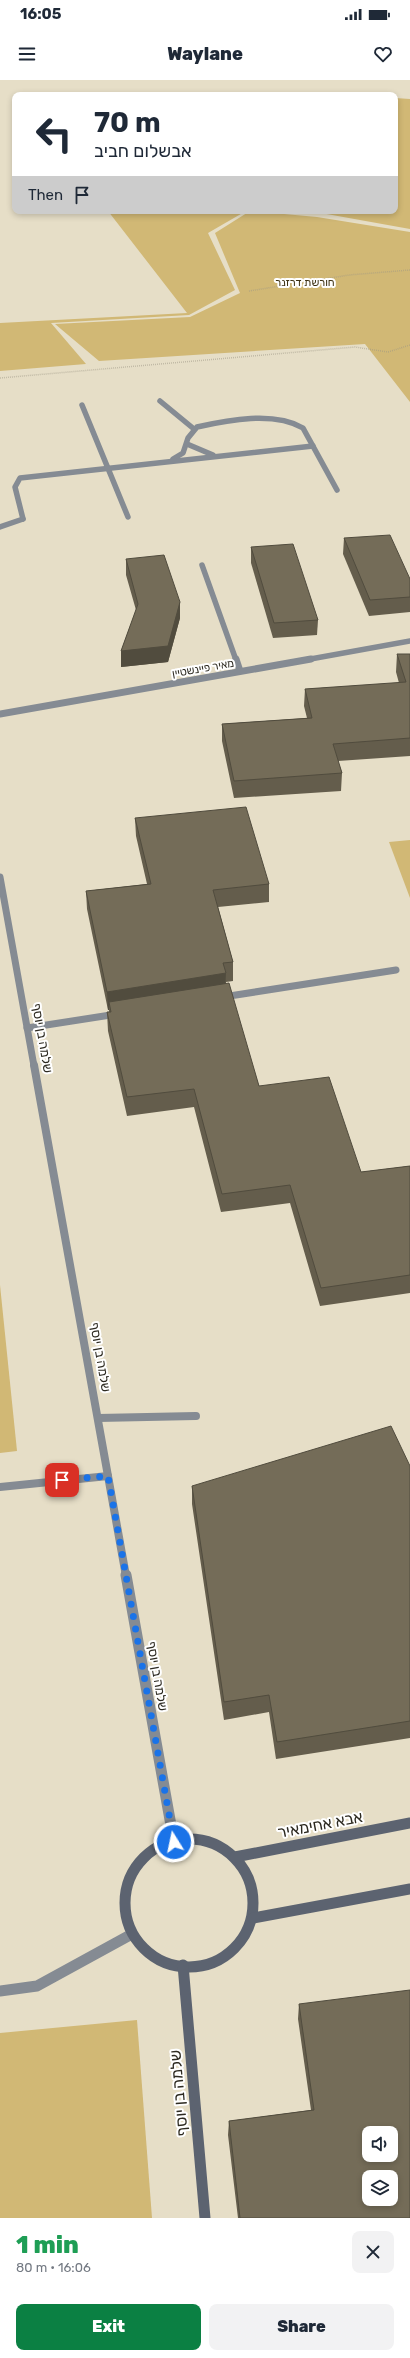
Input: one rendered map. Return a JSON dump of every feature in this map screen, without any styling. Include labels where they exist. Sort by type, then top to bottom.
[{"type":"street","points":[[160,401],[194,429]]},
{"type":"street","points":[[82,405],[128,517]]},
{"type":"street","points":[[168,462],[184,453],[188,438],[194,429],[203,426],[280,420],[302,427],[337,490]]},
{"type":"street","points":[[187,444],[200,451],[217,456]]},
{"type":"street","points":[[0,527],[23,519],[15,487],[15,484],[20,478],[313,446]]},
{"type":"street","points":[[202,565],[240,671]]},
{"type":"street","name":"מאיר פיינשטיין","points":[[0,714],[410,641]]},
{"type":"street","name":"שלמה בן יוסף","points":[[0,877],[174,1842]]},
{"type":"street","points":[[216,998],[396,970]]},
{"type":"street","points":[[27,1028],[129,1012]]},
{"type":"street","points":[[98,1418],[196,1416]]},
{"type":"street","points":[[0,1487],[108,1476]]},
{"type":"street","name":"אבא אחימאיר","points":[[236,1857],[410,1823]]},
{"type":"street","points":[[196,1840],[217,1845],[236,1857],[246,1870],[252,1885],[255,1902],[253,1918],[244,1938],[227,1954],[206,1964],[183,1965],[163,1961],[145,1950],[132,1934],[125,1915],[124,1896],[130,1877],[140,1861],[156,1849],[174,1842],[196,1840]]},
{"type":"street","points":[[253,1918],[410,1889]]},
{"type":"street","points":[[0,1991],[37,1986],[132,1934]]},
{"type":"street","name":"שלמה בן יוסף","points":[[183,1965],[205,2218]]},
{"type":"path","points":[[249,291],[349,275],[410,270]]},
{"type":"path","points":[[0,378],[6,376],[355,346],[388,352],[410,345]]},
{"type":"green space","points":[[398,98],[410,99],[410,229],[327,214],[398,214]]},
{"type":"green space","points":[[110,214],[241,214],[208,233],[235,290],[189,315],[51,323],[86,364],[0,371],[0,323],[187,313]]},
{"type":"green space","name":"חורשת דרזנר","points":[[245,214],[284,214],[317,217],[410,232],[410,402],[365,344],[99,361],[55,324],[190,317],[240,293],[215,233]]},
{"type":"green space","points":[[410,840],[410,898],[389,842]]},
{"type":"green space","points":[[0,1285],[17,1451],[0,1453]]},
{"type":"green space","points":[[137,2020],[152,2218],[0,2218],[0,2033]]},
{"type":"building","points":[[390,535],[410,579],[410,597],[370,600],[344,538]]},
{"type":"building","points":[[293,544],[318,620],[274,623],[251,547]]},
{"type":"building","points":[[164,555],[180,602],[168,646],[121,651],[138,604],[126,559]]},
{"type":"building","points":[[397,654],[410,654],[410,738],[333,744],[342,773],[234,781],[222,724],[312,718],[305,689],[406,682]]},
{"type":"building","points":[[246,807],[269,884],[213,890],[233,962],[223,963],[226,973],[107,992],[86,891],[151,884],[135,818]]},
{"type":"building","points":[[229,983],[259,1086],[329,1077],[361,1172],[410,1166],[410,1275],[321,1288],[290,1185],[222,1194],[194,1089],[127,1097],[107,1012],[111,1012],[109,1002]]},
{"type":"building","points":[[391,1426],[410,1466],[410,1721],[277,1742],[269,1695],[224,1702],[192,1486]]},
{"type":"building","points":[[410,1990],[410,2218],[240,2218],[229,2121],[314,2110],[299,2004]]},
{"type":"route","points":[[62,1480],[108,1476],[174,1842]]}]
